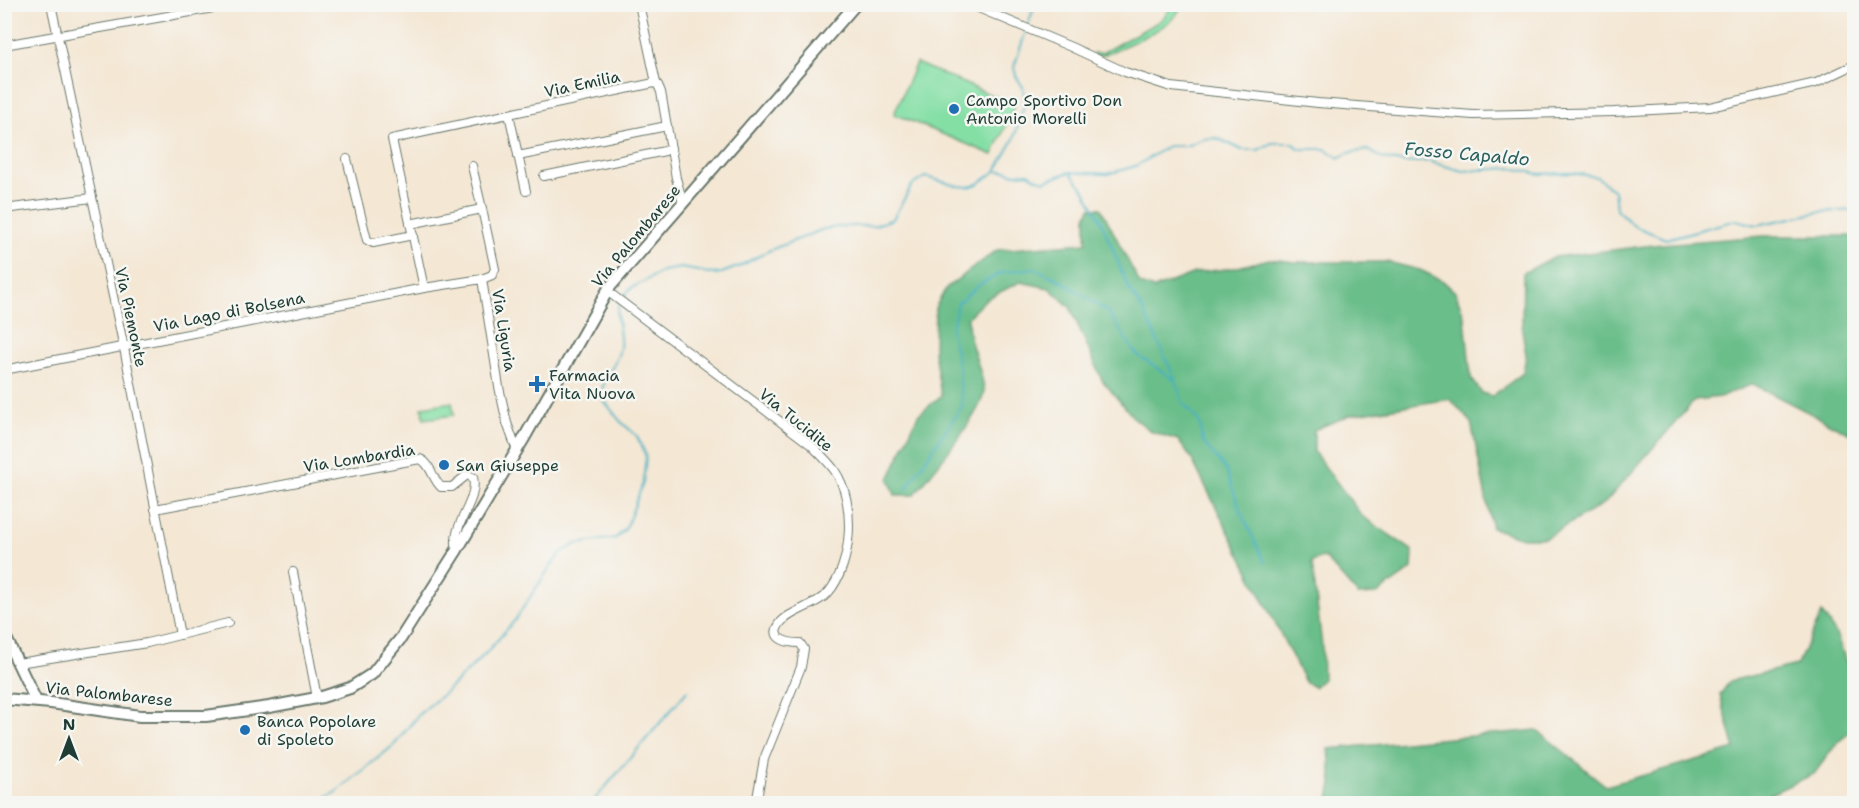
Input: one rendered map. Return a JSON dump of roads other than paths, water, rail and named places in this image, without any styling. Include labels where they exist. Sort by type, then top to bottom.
[{"type":"main road","name":"Via Palombarese","points":[[4,699],[36,701],[128,715],[173,717],[228,713],[317,698],[355,686],[379,667],[401,638],[457,550],[610,294],[683,203],[856,4]]},
{"type":"main road","points":[[4,634],[36,701]]},
{"type":"street","name":"Via Piemonte","points":[[51,4],[124,348],[180,635]]},
{"type":"street","points":[[4,45],[236,4]]},
{"type":"street","points":[[639,4],[656,83],[661,92],[670,148],[683,203]]},
{"type":"street","points":[[969,4],[1125,72],[1179,89],[1473,115],[1614,112],[1710,106],[1816,83],[1854,65]]},
{"type":"street","name":"Via Emilia","points":[[410,224],[392,139],[656,83]]},
{"type":"street","points":[[509,114],[526,191]]},
{"type":"street","points":[[518,156],[667,126]]},
{"type":"street","points":[[543,176],[665,151],[670,148]]},
{"type":"street","points":[[347,159],[367,240],[373,243],[413,235]]},
{"type":"street","points":[[472,166],[495,269],[492,275],[482,279]]},
{"type":"street","points":[[4,209],[92,198]]},
{"type":"street","points":[[424,288],[410,224],[482,209]]},
{"type":"street","name":"Via Liguria","points":[[424,288],[482,279],[499,387],[507,423],[517,451]]},
{"type":"street","name":"Via Lago di Bolsena","points":[[4,370],[424,288]]},
{"type":"street","name":"Via Tucidite","points":[[610,294],[810,444],[836,472],[844,493],[849,533],[842,567],[828,593],[784,619],[777,627],[776,633],[779,639],[800,644],[804,649],[801,667],[764,759],[756,804]]},
{"type":"street","name":"Via Lombardia","points":[[155,509],[420,459],[426,462],[441,487],[452,487],[467,475],[473,477],[474,486],[456,533],[457,550]]},
{"type":"street","points":[[293,572],[317,698]]},
{"type":"street","points":[[18,663],[141,644],[228,623]]},
{"type":"waterway","points":[[621,299],[630,289],[663,271],[681,268],[714,274],[722,273],[768,251],[824,229],[873,226],[893,219],[912,185],[926,177],[958,186],[969,187],[978,184],[996,171],[1014,139],[1025,102],[1023,87],[1016,76],[1014,67],[1035,4]]},
{"type":"waterway","name":"Fosso Capaldo","points":[[996,171],[1015,174],[1029,173],[1045,181],[1070,172],[1108,174],[1136,166],[1168,146],[1186,146],[1203,139],[1217,138],[1242,150],[1258,150],[1272,143],[1294,143],[1299,149],[1325,149],[1339,158],[1348,153],[1368,150],[1384,159],[1407,163],[1427,161],[1463,171],[1512,168],[1539,174],[1573,173],[1597,177],[1614,191],[1616,209],[1634,226],[1666,239],[1736,220],[1757,225],[1820,212],[1854,210]]},
{"type":"waterway","points":[[1070,172],[1085,191],[1099,216],[1128,287],[1144,312],[1176,381],[1183,403],[1199,421],[1203,442],[1226,470],[1241,512],[1265,563]]},
{"type":"waterway","points":[[906,489],[962,406],[959,368],[951,330],[958,303],[979,285],[1001,273],[1034,268],[1060,280],[1108,312],[1136,354],[1176,381]]},
{"type":"waterway","points":[[315,804],[336,792],[394,745],[420,713],[445,693],[488,651],[515,620],[562,552],[576,544],[616,538],[626,528],[643,483],[646,456],[637,436],[620,421],[602,398],[606,378],[619,354],[620,336],[617,315],[619,304]]},
{"type":"waterway","points":[[591,804],[688,690]]},
{"type":"waterway","points":[[139,804],[161,800],[225,804]]},
{"type":"place","name":"Campo Sportivo Don Antonio Morelli","points":[[954,109]]},
{"type":"place","name":"Farmacia Vita Nuova","points":[[537,384]]},
{"type":"place","name":"San Giuseppe","points":[[444,465]]},
{"type":"place","name":"Banca Popolare di Spoleto","points":[[245,730]]}]
